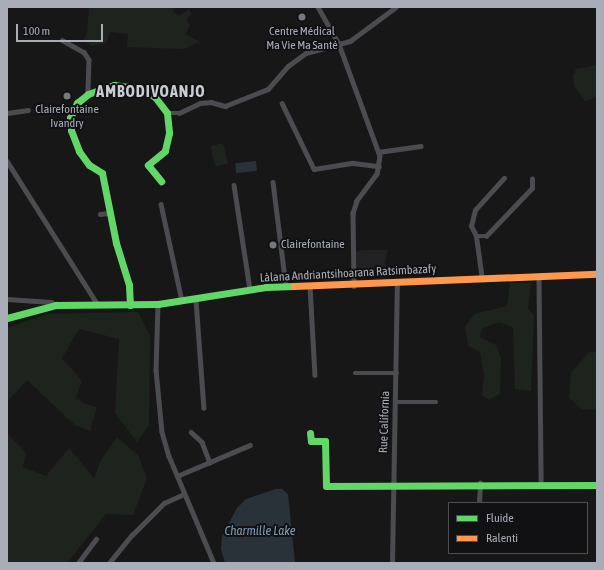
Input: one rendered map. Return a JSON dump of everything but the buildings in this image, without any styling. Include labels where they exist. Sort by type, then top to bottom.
[{"type":"street","points":[[318,7],[339,44],[378,152],[379,166],[377,174],[357,201],[353,213],[354,286]]},
{"type":"street","points":[[167,113],[179,113],[200,103],[211,102],[224,106],[268,89],[288,66],[306,53],[339,44],[365,32],[396,7]]},
{"type":"street","points":[[62,40],[84,52],[90,60],[88,94]]},
{"type":"street","points":[[130,305],[129,285],[109,213],[102,173],[89,166],[79,151],[71,130],[70,118],[73,110],[88,94],[114,85],[143,89],[155,97],[167,113],[169,133],[165,151],[148,165],[161,181]]},
{"type":"street","points":[[282,103],[314,170],[353,163],[379,166]]},
{"type":"street","points":[[7,113],[28,110]]},
{"type":"street","points":[[378,152],[421,146]]},
{"type":"street","points":[[7,161],[98,305]]},
{"type":"street","points":[[482,280],[476,236],[471,226],[475,210],[504,178]]},
{"type":"street","points":[[476,236],[486,236],[532,188],[532,179]]},
{"type":"street","points":[[274,182],[286,286]]},
{"type":"street","points":[[234,185],[250,290]]},
{"type":"street","points":[[161,204],[182,301]]},
{"type":"street","points":[[100,214],[109,213]]},
{"type":"street","name":"Làlana Andriantsihoarana Ratsimbazafy","points":[[7,318],[56,305],[158,304],[196,300],[250,290],[286,286],[354,286],[397,282],[540,278],[597,274]]},
{"type":"street","points":[[540,278],[541,485]]},
{"type":"street","name":"Rue California","points":[[392,563],[397,373],[397,282]]},
{"type":"street","points":[[310,286],[315,375]]},
{"type":"street","points":[[7,299],[51,302],[56,305]]},
{"type":"street","points":[[196,300],[204,408]]},
{"type":"street","points":[[158,304],[156,370],[162,432],[184,494],[214,563]]},
{"type":"street","points":[[355,373],[397,373]]},
{"type":"street","points":[[396,402],[436,402]]},
{"type":"street","points":[[191,432],[202,442],[210,463]]},
{"type":"street","points":[[310,433],[311,441],[325,441],[326,486],[393,486],[480,483],[597,485]]},
{"type":"street","points":[[177,476],[250,445]]},
{"type":"street","points":[[479,502],[480,483]]},
{"type":"street","points":[[109,563],[132,535],[164,503],[184,494]]},
{"type":"street","points":[[78,563],[96,539]]},
{"type":"shaded area","points":[[89,7],[173,7],[174,13],[179,16],[189,9],[192,14],[186,19],[190,25],[186,34],[199,42],[184,49],[127,47],[128,34],[110,32],[107,43],[91,46],[83,40],[87,34]]},
{"type":"shaded area","points":[[597,65],[597,97],[585,101],[574,86],[573,76],[576,69]]},
{"type":"shaded area","points":[[223,143],[228,163],[215,167],[210,146]]},
{"type":"shaded area","points":[[362,250],[388,250],[385,262],[388,275],[362,278],[357,270],[356,252]]},
{"type":"shaded area","points":[[510,283],[531,283],[528,309],[534,315],[531,391],[515,389],[513,327],[499,322],[483,328],[479,337],[496,345],[501,358],[500,394],[489,400],[482,395],[484,376],[480,352],[468,346],[465,327],[474,314],[507,306]]},
{"type":"shaded area","points":[[138,312],[150,336],[149,425],[137,442],[115,413],[119,339],[79,329],[62,358],[82,381],[76,398],[83,403],[97,407],[90,431],[75,425],[27,380],[7,402],[7,328],[47,314]]},
{"type":"shaded area","points":[[589,352],[597,352],[597,410],[582,409],[569,398],[571,373]]},
{"type":"shaded area","points":[[7,433],[26,453],[23,467],[46,476],[69,448],[94,478],[101,460],[117,437],[138,455],[147,478],[133,515],[106,514],[67,563],[7,563]]},
{"type":"water","points":[[256,161],[257,171],[236,173],[235,163]]},
{"type":"water","name":"Charmille Lake","points":[[276,489],[282,489],[288,494],[295,563],[225,563],[221,549],[222,536],[237,508],[246,499]]},
{"type":"traffic: fast","points":[[130,305],[129,285],[116,243],[102,173],[89,165],[79,151],[71,130],[70,118],[77,103],[88,94],[114,85],[143,89],[155,97],[167,113],[169,133],[165,151],[148,165],[161,181]]},
{"type":"traffic: fast","points":[[7,318],[56,305],[158,304],[266,287],[294,286]]},
{"type":"traffic: fast","points":[[310,433],[311,441],[325,441],[326,486],[597,485]]},
{"type":"traffic: slow","points":[[294,286],[597,274]]},
{"type":"place","name":"Centre Médical Ma Vie Ma Santé","points":[[302,17]]},
{"type":"place","name":"Clairefontaine Ivandry","points":[[67,96]]},
{"type":"place","name":"Clairefontaine","points":[[273,245]]},
{"type":"district","name":"AMBODIVOANJO","points":[[151,91]]}]
